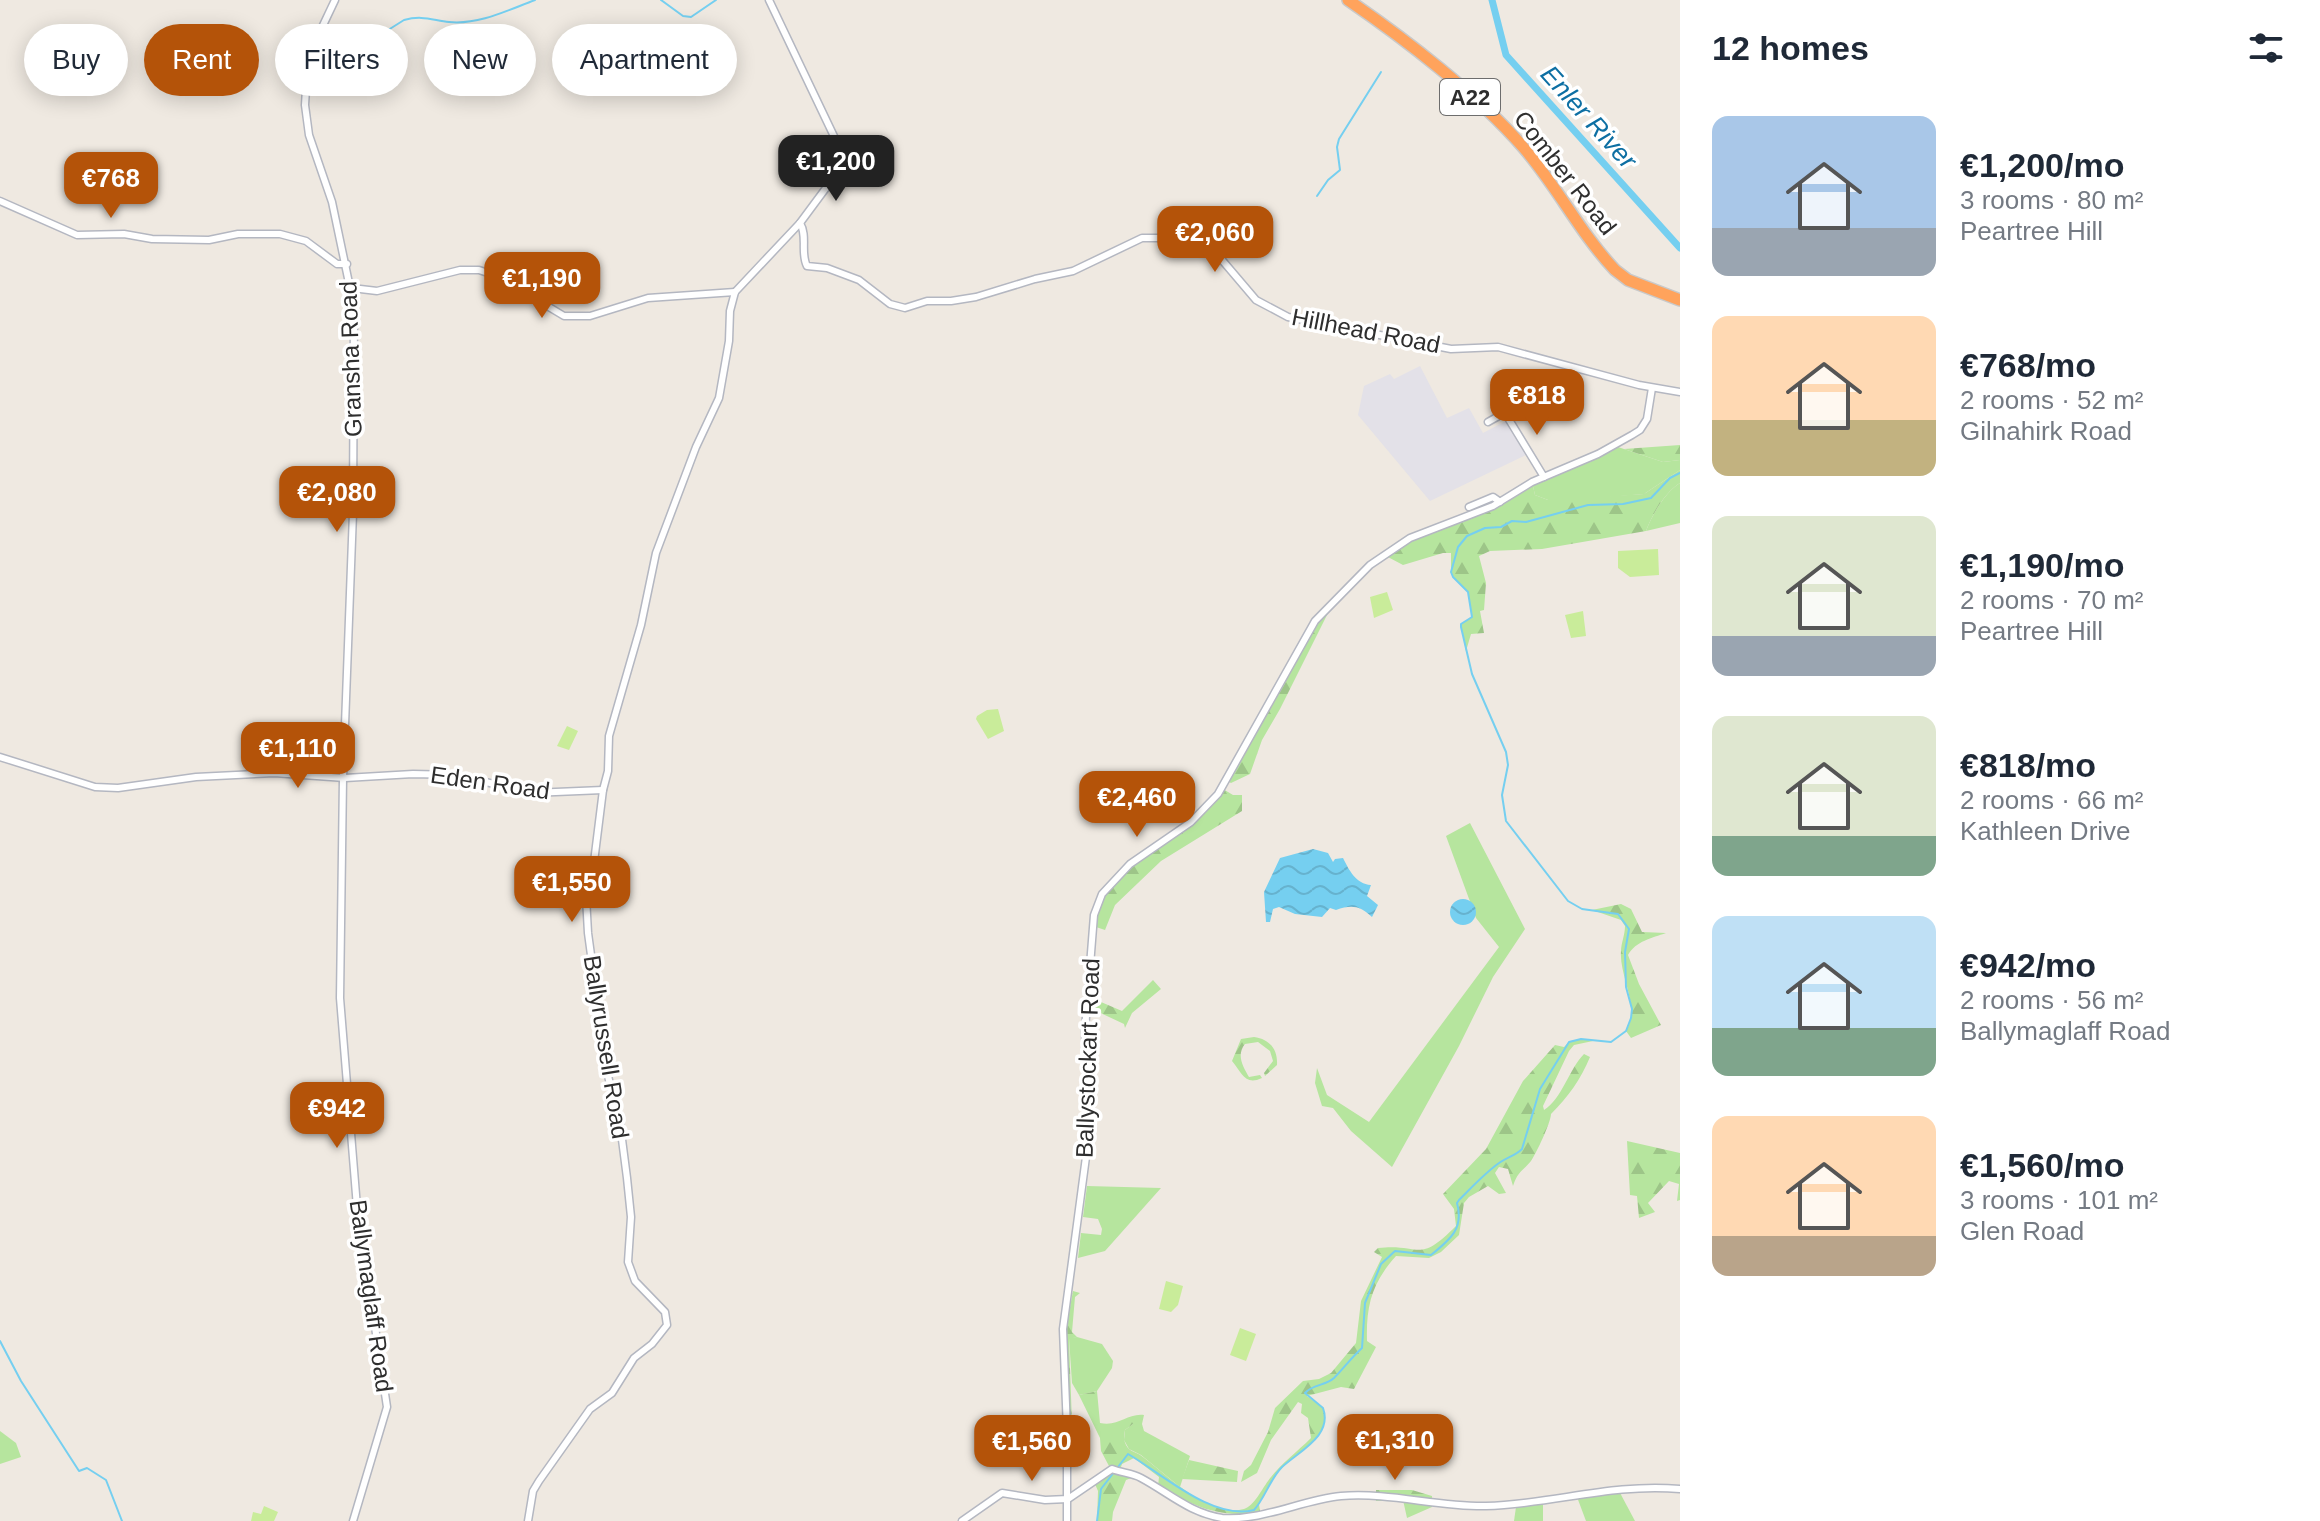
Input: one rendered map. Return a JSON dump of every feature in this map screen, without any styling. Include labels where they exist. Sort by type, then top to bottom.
[{"type":"highway","name":"Comber Road","points":[[1348,0],[1438,69],[1511,134],[1615,270],[1628,280],[1680,300]]},
{"type":"street","name":"Gransha Road","points":[[335,0],[308,57],[305,105],[309,135],[328,189],[347,264],[355,322],[353,513],[343,778]]},
{"type":"street","points":[[352,288],[377,291],[460,270],[479,270],[497,276],[564,316],[576,318],[635,300],[735,292],[800,223],[843,165],[841,151],[769,0]]},
{"type":"street","points":[[0,201],[77,235],[124,234],[152,239],[209,240],[238,234],[280,234],[306,241],[337,264],[347,264]]},
{"type":"street","name":"Hillhead Road","points":[[800,223],[804,229],[804,261],[807,266],[827,268],[859,280],[900,308],[927,301],[951,301],[996,292],[1073,271],[1142,238],[1165,237],[1188,241],[1222,260],[1256,300],[1288,317],[1451,349],[1483,346],[1509,349],[1652,388],[1680,392]]},
{"type":"street","name":"Ballyrussell Road","points":[[528,1521],[535,1487],[587,1413],[595,1403],[612,1393],[634,1358],[660,1336],[667,1325],[665,1312],[635,1281],[628,1262],[631,1217],[627,1178],[620,1124],[607,1072],[586,897],[608,771],[612,719],[641,625],[656,553],[696,447],[719,398],[735,292]]},
{"type":"street","name":"Ballystockart Road","points":[[1067,1521],[1063,1329],[1088,1142],[1085,1029],[1094,915],[1098,902],[1130,864],[1191,822],[1218,794],[1315,621],[1332,601],[1396,545],[1421,532],[1500,502],[1640,430],[1647,419],[1652,388]]},
{"type":"street","points":[[1488,422],[1520,404]]},
{"type":"street","points":[[1505,413],[1544,477]]},
{"type":"street","points":[[1469,507],[1493,497],[1500,502]]},
{"type":"street","name":"Eden Road","points":[[0,757],[109,789],[196,777],[274,773],[343,778],[440,774],[532,793],[603,790]]},
{"type":"street","name":"Ballymaglaff Road","points":[[343,778],[342,1019],[358,1217],[387,1407],[353,1521]]},
{"type":"street","points":[[962,1521],[1002,1493],[1045,1500],[1068,1499],[1115,1470],[1138,1476],[1202,1514],[1236,1519],[1251,1519],[1323,1498],[1345,1496],[1386,1495],[1481,1506],[1515,1504],[1618,1488],[1680,1489]]},
{"type":"shaded area","points":[[1420,366],[1447,418],[1469,408],[1483,433],[1506,421],[1526,455],[1430,501],[1358,415],[1364,386],[1390,374],[1394,379]]},
{"type":"green space","points":[[1680,445],[1680,460],[1663,462],[1624,449]]},
{"type":"green space","points":[[1618,447],[1663,462],[1680,460],[1680,470],[1644,494],[1574,500],[1548,500],[1535,495],[1532,482],[1546,480]]},
{"type":"green space","points":[[1680,470],[1680,483],[1660,504],[1646,531],[1542,549],[1490,551],[1479,556],[1486,583],[1484,610],[1480,611],[1484,633],[1471,634],[1466,651],[1461,624],[1472,617],[1468,592],[1451,572],[1451,553],[1403,565],[1386,556],[1414,539],[1502,505],[1533,486],[1535,495],[1548,500],[1644,494]]},
{"type":"green space","points":[[1680,483],[1680,523],[1646,531],[1660,504]]},
{"type":"green space","points":[[1658,549],[1659,575],[1630,577],[1618,568],[1618,551]]},
{"type":"green space","points":[[1387,592],[1393,610],[1374,618],[1370,597]]},
{"type":"green space","points":[[1332,605],[1262,740],[1250,774],[1231,783],[1227,781],[1316,622]]},
{"type":"green space","points":[[1583,611],[1586,636],[1571,638],[1565,615]]},
{"type":"green space","points":[[998,709],[1004,731],[988,739],[977,716],[987,710]]},
{"type":"green space","points":[[567,726],[578,731],[569,750],[557,746]]},
{"type":"green space","points":[[1223,789],[1233,795],[1242,795],[1242,811],[1161,861],[1115,905],[1105,930],[1093,926],[1101,897],[1130,864],[1168,840]]},
{"type":"green space","points":[[1470,823],[1525,929],[1493,977],[1392,1167],[1351,1131],[1333,1108],[1322,1106],[1315,1083],[1317,1068],[1327,1095],[1369,1122],[1499,947],[1476,918],[1446,836]]},
{"type":"green space","points":[[1621,904],[1631,909],[1642,932],[1666,933],[1640,943],[1628,955],[1639,984],[1661,1025],[1631,1038],[1626,1031],[1631,1012],[1621,961],[1625,926],[1621,920],[1592,910]]},
{"type":"green space","points":[[1153,980],[1161,989],[1132,1013],[1125,1028],[1124,1024],[1086,1009],[1087,996],[1122,1011]]},
{"type":"green space","points":[[1254,1037],[1272,1046],[1277,1065],[1265,1076],[1273,1061],[1270,1051],[1258,1042],[1245,1044],[1241,1061],[1249,1077],[1260,1075],[1262,1078],[1252,1080],[1244,1077],[1232,1061],[1241,1039]]},
{"type":"green space","points":[[1581,1039],[1593,1041],[1574,1045],[1569,1051],[1543,1106],[1544,1110],[1556,1099],[1584,1054],[1590,1057],[1574,1087],[1551,1114],[1536,1152],[1513,1186],[1508,1169],[1499,1167],[1495,1173],[1506,1193],[1499,1194],[1488,1186],[1469,1197],[1464,1203],[1459,1235],[1441,1252],[1429,1258],[1396,1256],[1381,1276],[1372,1295],[1368,1316],[1367,1341],[1376,1347],[1354,1389],[1341,1387],[1307,1396],[1323,1408],[1323,1427],[1313,1442],[1276,1475],[1259,1504],[1260,1511],[1233,1514],[1194,1504],[1158,1486],[1159,1477],[1134,1458],[1122,1464],[1120,1470],[1109,1466],[1101,1451],[1100,1438],[1079,1395],[1097,1391],[1100,1423],[1144,1415],[1142,1424],[1133,1424],[1125,1430],[1126,1446],[1190,1494],[1203,1502],[1231,1510],[1244,1509],[1251,1504],[1278,1469],[1311,1438],[1308,1418],[1301,1413],[1302,1404],[1298,1402],[1271,1440],[1257,1473],[1241,1482],[1244,1471],[1251,1465],[1268,1432],[1275,1408],[1303,1381],[1319,1379],[1331,1373],[1356,1343],[1361,1301],[1382,1257],[1374,1252],[1378,1248],[1392,1247],[1426,1249],[1456,1226],[1454,1209],[1443,1194],[1486,1149],[1523,1081],[1555,1045],[1564,1047]]},
{"type":"green space","points":[[1627,1141],[1680,1153],[1680,1200],[1677,1201],[1679,1184],[1669,1181],[1648,1203],[1655,1212],[1639,1218],[1637,1196],[1630,1195]]},
{"type":"green space","points":[[1087,1186],[1161,1188],[1105,1251],[1078,1258],[1081,1233],[1101,1235],[1102,1229],[1098,1219],[1083,1217]]},
{"type":"green space","points":[[1166,1281],[1183,1286],[1178,1305],[1171,1312],[1159,1309]]},
{"type":"green space","points":[[1073,1291],[1080,1293],[1075,1297],[1072,1332],[1077,1337],[1069,1339],[1073,1452],[1070,1452],[1066,1329]]},
{"type":"green space","points":[[1240,1328],[1256,1334],[1246,1361],[1230,1355]]},
{"type":"green space","points":[[1077,1337],[1102,1344],[1113,1361],[1112,1368],[1097,1391],[1079,1395],[1072,1383],[1069,1338]]},
{"type":"green space","points":[[1133,1424],[1142,1424],[1144,1431],[1190,1456],[1180,1487],[1129,1449],[1124,1440],[1125,1430]]},
{"type":"green space","points":[[0,1431],[16,1443],[21,1457],[0,1464]]},
{"type":"green space","points":[[1189,1460],[1238,1471],[1237,1482],[1182,1479]]},
{"type":"green space","points":[[1112,1473],[1134,1477],[1126,1480],[1112,1521],[1097,1521],[1098,1491],[1095,1484]]},
{"type":"green space","points":[[1376,1490],[1412,1490],[1432,1496],[1432,1507],[1407,1518],[1403,1500],[1376,1501]]},
{"type":"green space","points":[[1619,1491],[1635,1521],[1586,1521],[1577,1497]]},
{"type":"green space","points":[[1543,1503],[1543,1521],[1514,1521],[1516,1507]]},
{"type":"green space","points":[[264,1506],[278,1512],[274,1521],[251,1521],[253,1512],[261,1514]]},
{"type":"water","points":[[1313,849],[1328,853],[1333,862],[1343,858],[1357,879],[1371,885],[1367,896],[1378,905],[1372,917],[1355,907],[1330,908],[1322,917],[1295,914],[1279,907],[1273,909],[1270,922],[1266,922],[1264,892],[1280,858]]},
{"type":"water","points":[[1463,899],[1472,903],[1476,912],[1472,921],[1463,925],[1454,921],[1450,912],[1454,903]]},
{"type":"waterway","points":[[398,24],[422,18],[471,21],[535,0]]},
{"type":"waterway","points":[[661,0],[683,16],[691,17],[716,0]]},
{"type":"waterway","name":"Enler River","points":[[1492,0],[1506,55],[1680,248]]},
{"type":"waterway","points":[[1317,196],[1340,170],[1339,139],[1381,72]]},
{"type":"waterway","points":[[1097,1521],[1101,1489],[1128,1454],[1204,1502],[1238,1511],[1254,1510],[1282,1467],[1319,1435],[1325,1418],[1323,1408],[1305,1393],[1334,1378],[1362,1348],[1365,1303],[1381,1264],[1395,1251],[1431,1255],[1450,1238],[1459,1219],[1459,1200],[1494,1167],[1522,1149],[1540,1089],[1569,1042],[1581,1039],[1611,1042],[1626,1031],[1632,1009],[1626,987],[1625,952],[1629,929],[1618,914],[1582,909],[1568,901],[1506,821],[1502,795],[1508,765],[1506,752],[1472,674],[1461,627],[1472,617],[1468,592],[1451,572],[1458,547],[1467,536],[1485,528],[1501,527],[1512,521],[1526,522],[1588,505],[1623,504],[1651,498],[1670,478],[1680,473]]},
{"type":"waterway","points":[[0,1341],[21,1381],[79,1471],[87,1468],[106,1480],[122,1521]]}]
